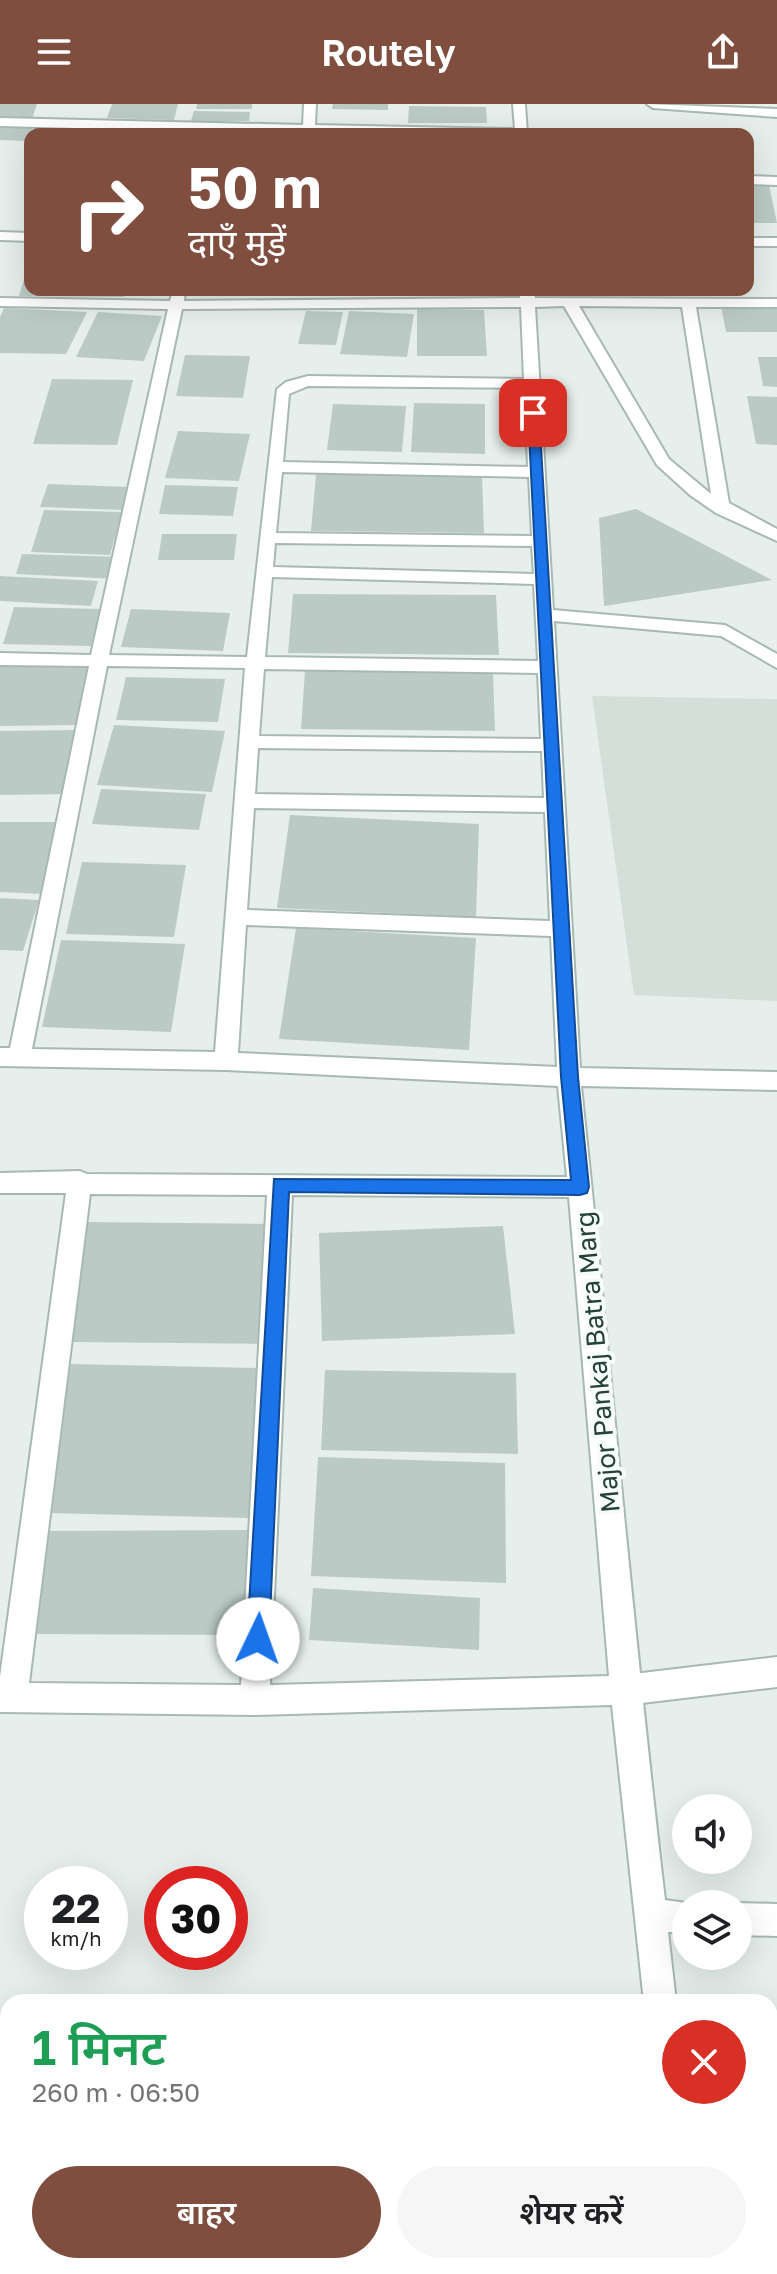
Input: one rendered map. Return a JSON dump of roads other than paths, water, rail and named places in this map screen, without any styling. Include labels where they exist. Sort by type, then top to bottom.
[{"type":"street","points":[[309,128],[310,104]]},
{"type":"street","points":[[519,104],[521,128]]},
{"type":"street","points":[[653,104],[777,113]]},
{"type":"street","points":[[0,122],[277,126]]},
{"type":"street","points":[[754,180],[777,181]]},
{"type":"street","points":[[3,239],[24,236]]},
{"type":"street","points":[[754,242],[777,242]]},
{"type":"street","points":[[0,302],[528,296],[569,302],[777,303]]},
{"type":"street","name":"Major Pankaj Batra Marg","points":[[528,296],[545,667],[569,1077],[625,1690],[659,1994]]},
{"type":"street","points":[[178,298],[9,1057],[226,1061],[569,1077],[777,1081]]},
{"type":"street","points":[[569,302],[663,462],[696,492],[722,509],[777,536]]},
{"type":"street","points":[[688,302],[722,509]]},
{"type":"street","points":[[226,1061],[255,663],[282,392],[291,385],[308,381],[532,384]]},
{"type":"street","points":[[274,467],[536,472]]},
{"type":"street","points":[[268,538],[540,541]]},
{"type":"street","points":[[264,572],[541,579]]},
{"type":"street","points":[[543,615],[725,631],[777,662]]},
{"type":"street","points":[[0,659],[545,667]]},
{"type":"street","points":[[249,742],[550,745]]},
{"type":"street","points":[[245,801],[554,805]]},
{"type":"street","points":[[236,917],[561,929]]},
{"type":"street","points":[[0,1183],[80,1181],[580,1187]]},
{"type":"street","points":[[80,1181],[6,1697],[255,1700],[625,1690],[777,1672]]},
{"type":"street","points":[[255,1700],[280,1185]]},
{"type":"street","points":[[651,1916],[672,1917]]},
{"type":"street","points":[[752,1919],[777,1920]]}]
